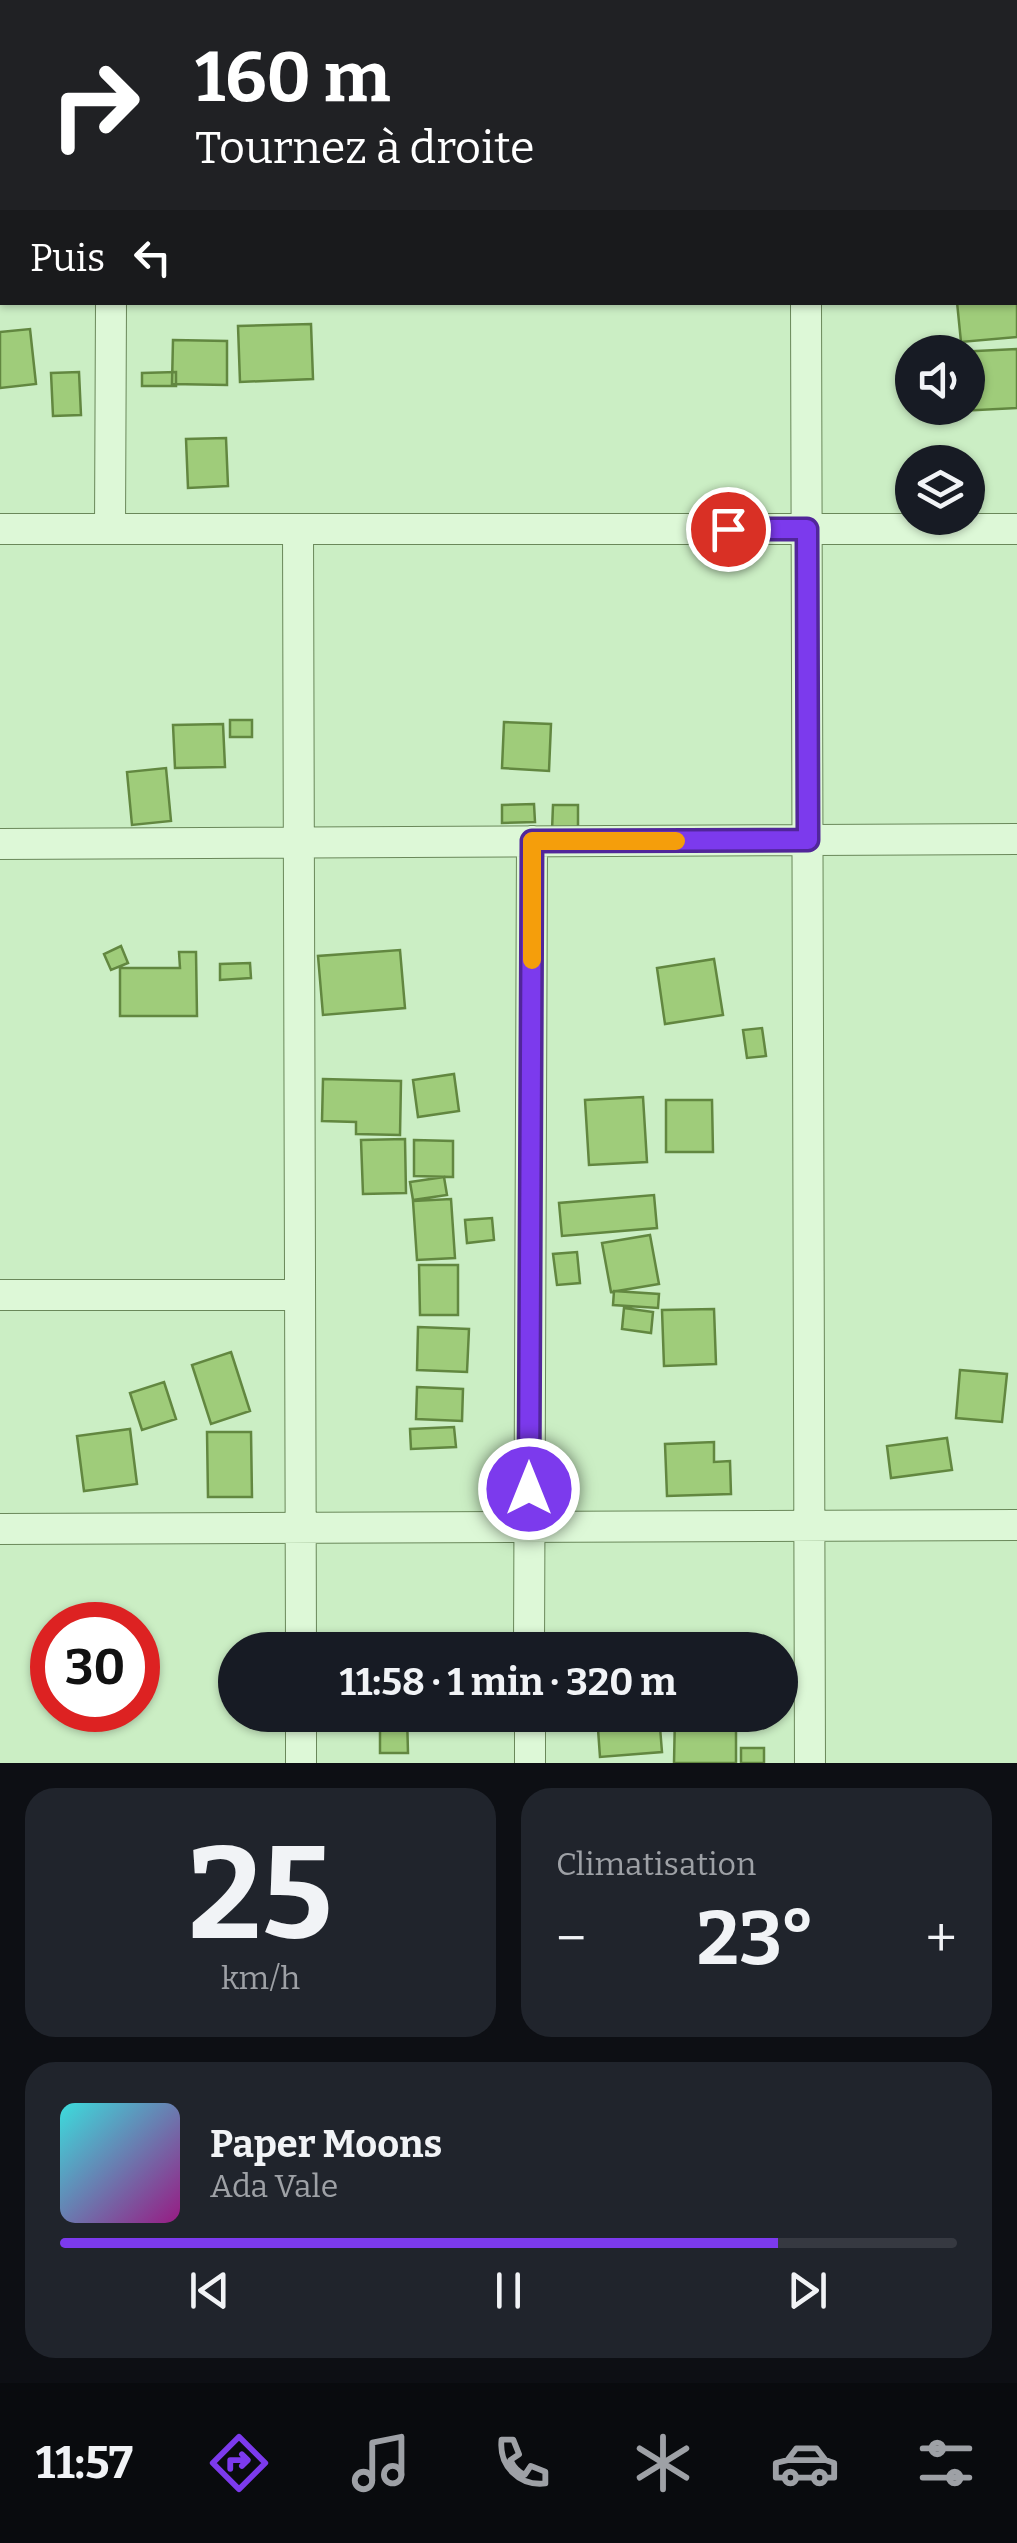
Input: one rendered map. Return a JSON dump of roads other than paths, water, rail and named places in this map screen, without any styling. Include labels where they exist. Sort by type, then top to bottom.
[{"type":"street","points":[[110,305],[110,529]]},
{"type":"street","points":[[806,305],[810,1763]]},
{"type":"street","points":[[0,529],[1017,529]]},
{"type":"street","points":[[298,529],[301,1632]]},
{"type":"street","points":[[0,844],[1017,839]]},
{"type":"street","points":[[529,1632],[532,841]]},
{"type":"street","points":[[0,1295],[299,1295]]},
{"type":"street","points":[[0,1529],[1017,1526]]},
{"type":"street","points":[[301,1732],[301,1763]]},
{"type":"street","points":[[530,1732],[530,1763]]}]
